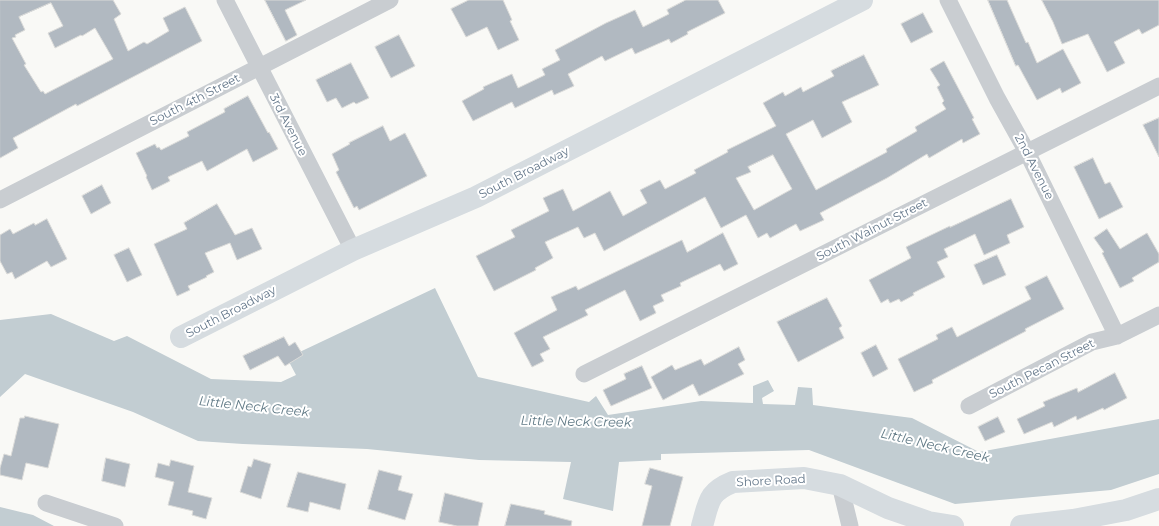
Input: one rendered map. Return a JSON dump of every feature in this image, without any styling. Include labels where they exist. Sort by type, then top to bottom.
[{"type":"street","name":"3rd Avenue","points":[[225,0],[353,250]]},
{"type":"street","name":"South 4th Street","points":[[0,200],[390,0]]},
{"type":"street","name":"South Broadway","points":[[182,337],[353,250],[476,197],[862,0]]},
{"type":"street","name":"2nd Avenue","points":[[948,0],[997,98],[1027,152],[1117,336]]},
{"type":"street","name":"South Walnut Street","points":[[584,374],[1159,86]]},
{"type":"street","name":"South Pecan Street","points":[[969,406],[1092,342],[1117,336],[1159,315]]},
{"type":"street","name":"Shore Road","points":[[702,526],[709,501],[714,492],[722,486],[733,482],[804,478],[840,485],[888,508],[928,522],[953,526]]},
{"type":"street","points":[[840,485],[850,526]]},
{"type":"street","points":[[1021,526],[1074,523],[1126,510],[1159,499]]},
{"type":"street","points":[[46,502],[115,526]]},
{"type":"water","name":"Little Neck Creek","points":[[435,288],[478,377],[589,402],[596,396],[608,415],[701,401],[753,403],[753,386],[768,380],[774,391],[762,398],[763,404],[795,405],[798,387],[812,388],[813,405],[912,418],[979,452],[1159,419],[1159,474],[1111,490],[955,504],[809,450],[661,454],[661,460],[619,462],[613,511],[563,499],[571,462],[479,460],[367,449],[198,441],[133,412],[25,374],[0,397],[0,320],[51,314],[114,341],[127,336],[211,379],[281,382],[296,375],[287,358]]},
{"type":"water","points":[[0,507],[33,515],[54,526],[0,526]]},
{"type":"building","points":[[0,0],[113,0],[121,14],[114,19],[128,51],[144,42],[147,44],[169,31],[163,18],[185,7],[202,41],[77,106],[76,104],[13,138],[18,148],[0,158]],"holes":[[[51,3],[63,26],[48,33],[55,48],[81,35],[82,36],[95,28],[113,59],[45,94],[43,91],[41,92],[24,65],[26,64],[12,38],[16,37],[15,35],[25,30],[19,17]]]},
{"type":"building","points":[[265,0],[306,0],[285,10],[297,35],[286,41]]},
{"type":"building","points":[[469,0],[503,0],[512,20],[510,21],[519,40],[498,50],[487,27],[466,37],[451,9]]},
{"type":"building","points":[[686,0],[718,0],[725,13],[687,32],[688,34],[671,43],[669,39],[635,54],[632,48],[605,61],[602,56],[568,74],[574,86],[554,95],[552,90],[515,108],[512,102],[473,121],[462,101],[484,89],[483,87],[512,74],[518,88],[545,75],[542,69],[560,60],[555,50],[606,23],[635,10],[643,27],[669,14],[667,10]]},
{"type":"building","points":[[988,0],[1007,0],[1026,43],[1028,42],[1037,63],[1063,49],[1081,83],[1062,93],[1060,88],[1037,100],[1018,65],[1016,66]]},
{"type":"building","points":[[1042,0],[1159,0],[1159,25],[1142,34],[1139,29],[1114,42],[1125,63],[1107,72],[1088,34],[1062,44]]},
{"type":"building","points":[[923,13],[933,32],[911,43],[901,24]]},
{"type":"building","points":[[399,35],[415,66],[391,78],[375,47]]},
{"type":"building","points":[[864,55],[879,85],[842,102],[852,122],[822,138],[813,120],[786,134],[816,190],[887,152],[886,149],[917,131],[915,127],[946,109],[942,103],[944,101],[937,87],[940,85],[930,69],[944,61],[974,118],[972,119],[980,134],[963,143],[962,139],[929,158],[927,154],[887,178],[820,213],[824,220],[800,231],[796,224],[770,238],[767,233],[758,238],[746,215],[721,228],[705,197],[604,251],[595,233],[584,238],[578,227],[545,242],[553,258],[535,268],[536,270],[494,291],[476,256],[515,237],[511,230],[549,211],[543,198],[563,189],[573,211],[610,191],[623,216],[647,203],[640,190],[660,180],[665,189],[696,173],[694,170],[728,152],[727,150],[776,126],[763,103],[783,92],[785,96],[801,87],[803,92],[834,76],[831,71]],"holes":[[[773,155],[792,189],[754,210],[736,178],[751,172],[748,167]]]},
{"type":"building","points":[[351,63],[369,98],[356,104],[354,102],[342,108],[336,98],[327,102],[316,80]]},
{"type":"building","points":[[248,96],[278,149],[253,162],[247,149],[207,171],[202,161],[168,177],[170,181],[152,190],[136,153],[155,144],[157,148],[159,147],[161,150],[189,136],[187,132],[225,112],[224,109]]},
{"type":"building","points":[[1159,118],[1159,157],[1143,125]]},
{"type":"building","points":[[383,126],[390,141],[405,133],[427,176],[359,210],[357,206],[354,208],[336,172],[339,170],[332,154],[350,144],[349,143]]},
{"type":"building","points":[[1093,158],[1105,184],[1110,182],[1123,207],[1099,219],[1074,167]]},
{"type":"building","points":[[102,185],[111,203],[91,214],[82,196]]},
{"type":"building","points":[[1011,199],[1024,227],[1007,235],[1010,243],[984,255],[975,234],[944,249],[948,257],[937,262],[945,277],[913,293],[914,295],[901,302],[899,299],[890,303],[888,299],[881,303],[869,280],[911,258],[906,247]]},
{"type":"building","points":[[217,204],[235,235],[252,228],[262,249],[237,260],[230,243],[205,253],[214,272],[188,286],[190,290],[177,296],[154,244],[187,229],[184,223]]},
{"type":"building","points":[[47,219],[67,259],[51,267],[47,261],[15,279],[12,272],[7,274],[0,261],[0,235],[10,229],[13,234],[34,223],[35,225]]},
{"type":"building","points":[[1107,229],[1120,249],[1147,233],[1159,254],[1159,262],[1132,278],[1134,281],[1120,288],[1102,253],[1104,252],[1094,238]]},
{"type":"building","points":[[723,233],[738,264],[724,271],[720,264],[680,283],[681,286],[661,295],[664,301],[653,306],[656,313],[640,321],[625,290],[585,310],[588,315],[543,337],[550,349],[540,354],[544,361],[532,367],[514,333],[557,310],[551,297],[576,286],[578,290],[682,240],[687,252]]},
{"type":"building","points":[[129,248],[142,275],[127,282],[114,255]]},
{"type":"building","points":[[997,255],[1006,275],[983,285],[974,265]]},
{"type":"building","points":[[1047,276],[1064,309],[1025,329],[1026,331],[932,380],[933,383],[914,392],[898,359],[938,339],[936,335],[952,327],[957,337],[1031,299],[1025,287]]},
{"type":"building","points":[[827,298],[842,326],[839,328],[844,338],[798,362],[777,322]]},
{"type":"building","points":[[284,337],[289,346],[295,342],[303,355],[285,366],[278,356],[250,370],[243,356]]},
{"type":"building","points":[[876,345],[888,369],[873,377],[861,353]]},
{"type":"building","points":[[739,347],[745,360],[738,364],[744,374],[699,396],[693,384],[663,400],[651,377],[672,365],[675,370],[701,359],[704,365]]},
{"type":"building","points":[[642,366],[652,388],[611,406],[603,390],[626,379],[624,374]]},
{"type":"building","points":[[1115,373],[1127,398],[1104,410],[1103,408],[1077,420],[1076,416],[1054,427],[1052,422],[1024,434],[1017,419],[1045,406],[1043,402],[1077,388],[1078,392]]},
{"type":"building","points":[[25,416],[59,424],[48,468],[26,463],[22,480],[0,475],[0,468],[4,454],[11,456],[20,418],[24,418]]},
{"type":"building","points":[[998,417],[1005,432],[985,441],[978,427]]},
{"type":"building","points":[[106,458],[130,464],[125,487],[102,481]]},
{"type":"building","points":[[254,459],[271,464],[261,499],[240,492],[248,466],[251,467]]},
{"type":"building","points":[[171,460],[194,466],[188,492],[212,498],[206,519],[192,515],[193,511],[168,505],[174,482],[155,477],[158,463],[169,466]]},
{"type":"building","points":[[650,468],[683,477],[670,526],[642,526],[652,486],[645,484]]},
{"type":"building","points":[[379,470],[402,476],[398,490],[413,494],[405,520],[368,509]]},
{"type":"building","points":[[298,472],[346,484],[340,510],[310,502],[308,512],[287,507]]},
{"type":"building","points":[[445,493],[483,503],[478,526],[457,526],[439,522]]},
{"type":"building","points":[[511,504],[545,511],[544,514],[572,521],[571,526],[505,526]]}]
